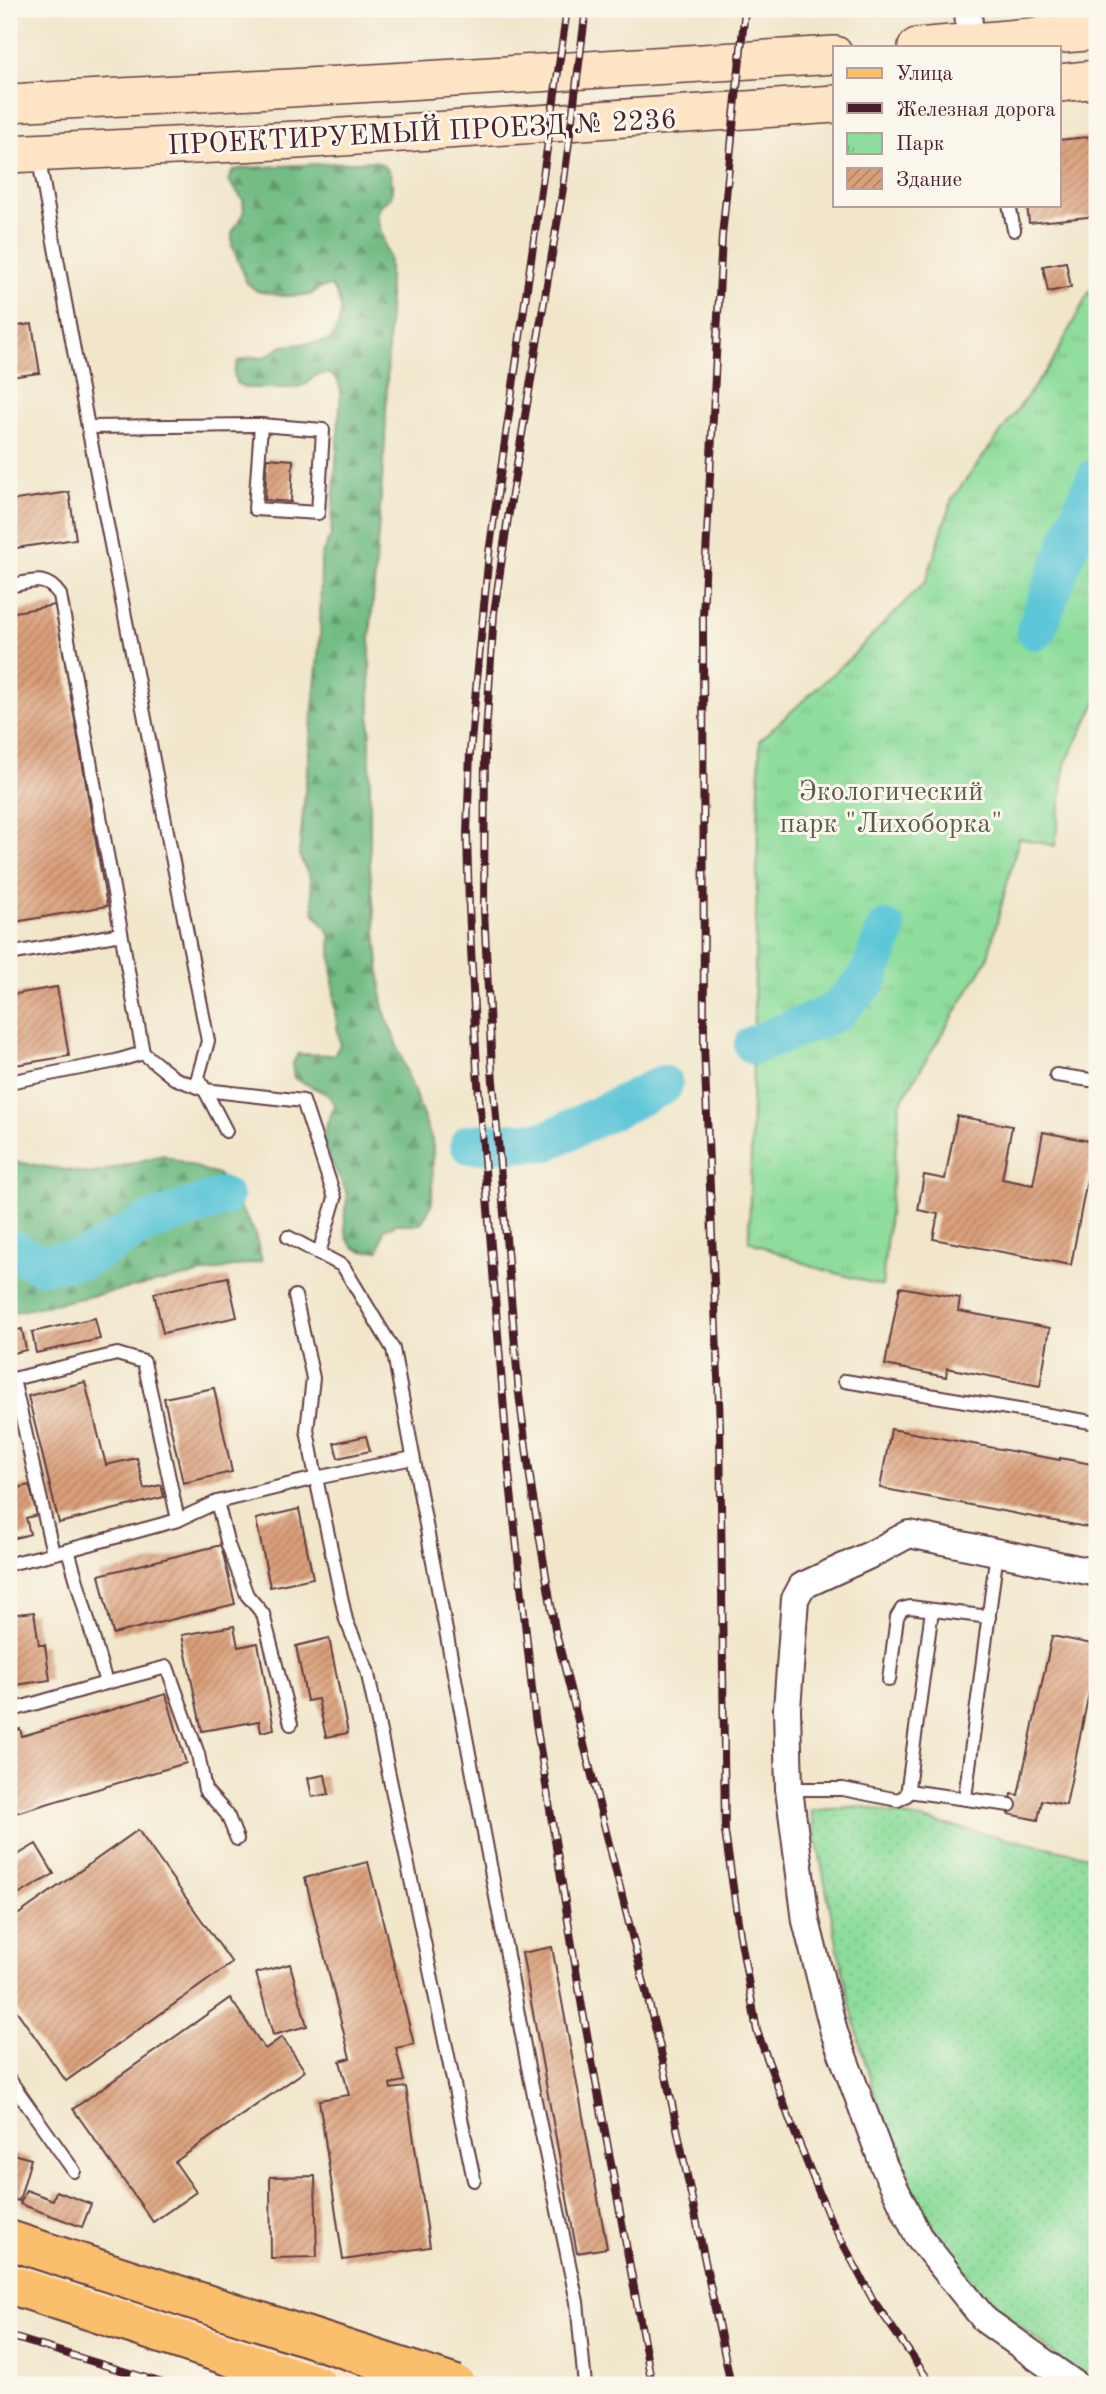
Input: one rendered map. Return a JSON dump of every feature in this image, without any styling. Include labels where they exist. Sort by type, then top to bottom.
[{"type":"main road","points":[[919,46],[969,25],[1097,31]]},
{"type":"main road","name":"ПРОЕКТИРУЕМЫЙ ПРОЕЗД № 2236","points":[[9,103],[304,88],[833,55]]},
{"type":"main road","points":[[1060,83],[1097,79]]},
{"type":"main road","name":"ПРОЕКТИРУЕМЫЙ ПРОЕЗД № 2236","points":[[23,153],[297,140],[833,104]]},
{"type":"main road","points":[[9,2240],[456,2385]]},
{"type":"main road","points":[[9,2261],[390,2385]]},
{"type":"main road","points":[[9,2284],[317,2385]]},
{"type":"street","points":[[1076,2385],[985,2320],[918,2236],[884,2166],[831,2020],[806,1921],[789,1789],[787,1709],[795,1599],[802,1586],[909,1534],[1097,1573]]},
{"type":"lane","points":[[23,153],[88,427],[208,1041],[198,1077],[226,1131]]},
{"type":"lane","points":[[1009,206],[1014,230]]},
{"type":"lane","points":[[88,427],[261,425],[323,430],[318,513],[255,509],[261,425]]},
{"type":"lane","points":[[9,586],[41,580],[52,584],[60,595],[143,1053],[174,1078],[205,1090],[303,1101],[335,1198],[319,1253]]},
{"type":"lane","points":[[9,954],[121,934]]},
{"type":"lane","points":[[9,1082],[116,1061],[143,1053]]},
{"type":"lane","points":[[1056,1074],[1097,1081]]},
{"type":"lane","points":[[288,1237],[343,1266],[393,1349],[526,2053],[577,2302],[584,2385]]},
{"type":"lane","points":[[295,1296],[313,1378],[307,1430],[316,1478],[346,1620],[368,1670],[474,2180]]},
{"type":"lane","points":[[53,1553],[11,1378],[117,1354],[144,1362],[178,1520]]},
{"type":"lane","points":[[845,1381],[1097,1423]]},
{"type":"lane","points":[[9,1564],[178,1520],[218,1502],[413,1458]]},
{"type":"lane","points":[[218,1502],[228,1545],[247,1595],[262,1614],[291,1724]]},
{"type":"lane","points":[[68,1550],[106,1683]]},
{"type":"lane","points":[[965,1798],[997,1552]]},
{"type":"lane","points":[[888,1680],[899,1612],[910,1607],[989,1617]]},
{"type":"lane","points":[[789,1789],[843,1789],[898,1800],[905,1797],[908,1791],[932,1610]]},
{"type":"lane","points":[[9,1711],[167,1667],[198,1754],[205,1790],[227,1814],[237,1839]]},
{"type":"lane","points":[[908,1791],[1010,1804]]},
{"type":"lane","points":[[9,2078],[74,2171]]},
{"type":"green space","points":[[374,161],[388,171],[392,185],[391,197],[382,204],[376,214],[389,260],[389,320],[385,442],[370,639],[370,867],[383,1008],[433,1143],[432,1203],[427,1214],[420,1224],[397,1224],[384,1229],[379,1250],[361,1251],[350,1243],[347,1237],[347,1195],[324,1147],[323,1136],[334,1104],[327,1094],[294,1078],[292,1065],[298,1054],[334,1055],[340,1045],[330,933],[314,913],[310,878],[299,855],[320,636],[321,557],[331,535],[341,391],[337,379],[327,373],[315,376],[306,384],[294,388],[246,388],[236,383],[234,372],[238,361],[251,357],[263,358],[283,346],[329,341],[337,328],[340,306],[331,286],[320,288],[310,295],[283,296],[257,291],[247,283],[232,245],[232,233],[244,212],[243,200],[228,180],[234,170],[246,168]]},
{"type":"green space","name":"Экологический парк \"Лихоборка\"","points":[[1097,285],[1097,701],[1065,764],[1055,846],[1019,838],[987,960],[900,1103],[882,1286],[814,1267],[749,1241],[760,740],[850,658],[926,581],[952,499],[1053,361],[1089,292]]},
{"type":"green space","points":[[163,1155],[220,1176],[254,1231],[262,1261],[9,1313],[9,1161],[91,1174]]},
{"type":"green space","points":[[859,1806],[1097,1858],[1097,2385],[1074,2371],[988,2300],[947,2249],[914,2193],[888,2133],[867,2070],[850,2005],[811,1811]]},
{"type":"building","points":[[1097,136],[1097,216],[1029,223],[1027,206],[1060,206],[1060,140]]},
{"type":"building","points":[[1066,262],[1071,287],[1048,292],[1043,266]]},
{"type":"building","points":[[32,324],[40,373],[9,377],[9,327]]},
{"type":"building","points":[[267,458],[293,460],[291,502],[265,500]]},
{"type":"building","points":[[69,492],[76,539],[9,549],[9,501]]},
{"type":"building","points":[[55,605],[107,906],[9,923],[9,613]]},
{"type":"building","points":[[57,987],[69,1056],[9,1066],[9,995]]},
{"type":"building","points":[[957,1116],[1012,1126],[1002,1179],[1033,1185],[1043,1132],[1094,1142],[1071,1265],[933,1239],[938,1214],[918,1210],[924,1175],[945,1179]]},
{"type":"building","points":[[228,1277],[237,1317],[163,1333],[154,1293]]},
{"type":"building","points":[[900,1287],[960,1298],[958,1311],[1050,1328],[1040,1386],[947,1368],[946,1377],[885,1365]]},
{"type":"building","points":[[95,1318],[100,1339],[36,1353],[32,1332]]},
{"type":"building","points":[[22,1329],[26,1350],[9,1354],[9,1332]]},
{"type":"building","points":[[85,1382],[106,1465],[137,1458],[144,1489],[161,1485],[164,1497],[59,1523],[28,1396]]},
{"type":"building","points":[[214,1388],[232,1472],[183,1483],[164,1398]]},
{"type":"building","points":[[891,1429],[1097,1465],[1097,1529],[880,1488]]},
{"type":"building","points":[[366,1436],[370,1451],[338,1458],[334,1443]]},
{"type":"building","points":[[13,1471],[18,1488],[29,1485],[37,1515],[26,1518],[30,1534],[9,1540],[9,1472]]},
{"type":"building","points":[[299,1509],[313,1578],[270,1587],[256,1519]]},
{"type":"building","points":[[221,1545],[235,1604],[113,1634],[99,1575]]},
{"type":"building","points":[[34,1612],[39,1645],[45,1645],[50,1680],[9,1686],[9,1615]]},
{"type":"building","points":[[234,1626],[238,1647],[258,1643],[274,1729],[261,1732],[259,1721],[202,1731],[182,1635]]},
{"type":"building","points":[[1052,1636],[1097,1645],[1097,1695],[1089,1693],[1066,1805],[1042,1800],[1038,1820],[1008,1814],[1012,1794],[1018,1795]]},
{"type":"building","points":[[329,1638],[348,1733],[326,1737],[318,1699],[307,1701],[296,1646]]},
{"type":"building","points":[[166,1694],[186,1763],[9,1815],[9,1732],[20,1729],[22,1736]]},
{"type":"building","points":[[325,1775],[329,1794],[312,1797],[308,1778]]},
{"type":"building","points":[[138,1830],[232,1963],[66,2081],[9,2000],[9,1921]]},
{"type":"building","points":[[36,1844],[54,1874],[9,1900],[9,1860]]},
{"type":"building","points":[[368,1862],[414,2044],[396,2048],[404,2081],[390,2084],[391,2089],[406,2087],[430,2247],[343,2260],[319,2100],[349,2095],[340,2061],[350,2058],[305,1878]]},
{"type":"building","points":[[552,1947],[607,2248],[577,2253],[522,1953]]},
{"type":"building","points":[[290,1964],[307,2026],[273,2035],[256,1973]]},
{"type":"building","points":[[230,1998],[265,2049],[282,2037],[305,2071],[175,2162],[196,2192],[153,2222],[73,2109]]},
{"type":"building","points":[[9,2153],[31,2159],[19,2201],[9,2198]]},
{"type":"building","points":[[315,2176],[317,2257],[271,2258],[270,2177]]},
{"type":"building","points":[[26,2190],[53,2200],[56,2191],[91,2204],[82,2227],[20,2204]]},
{"type":"waterway","points":[[1036,630],[1097,477]]},
{"type":"waterway","points":[[754,1045],[834,1013],[868,979],[886,930]]},
{"type":"waterway","points":[[470,1144],[547,1141],[663,1085]]},
{"type":"waterway","points":[[9,1248],[40,1264],[84,1259],[147,1223],[223,1197]]},
{"type":"railway","points":[[567,9],[489,553],[470,752],[467,834],[469,907],[477,1070],[509,1473],[535,1717],[582,2007],[652,2385]]},
{"type":"railway","points":[[586,9],[563,188],[494,613],[485,749],[484,910],[492,1069],[519,1394],[555,1629],[660,2047],[731,2385]]},
{"type":"railway","points":[[745,9],[722,236],[703,616],[704,1045],[720,1425],[725,1832],[757,2031],[791,2123],[829,2217],[873,2300],[932,2385]]},
{"type":"railway","points":[[9,2336],[169,2385]]},
{"type":"railway","points":[[9,2379],[28,2385]]}]
